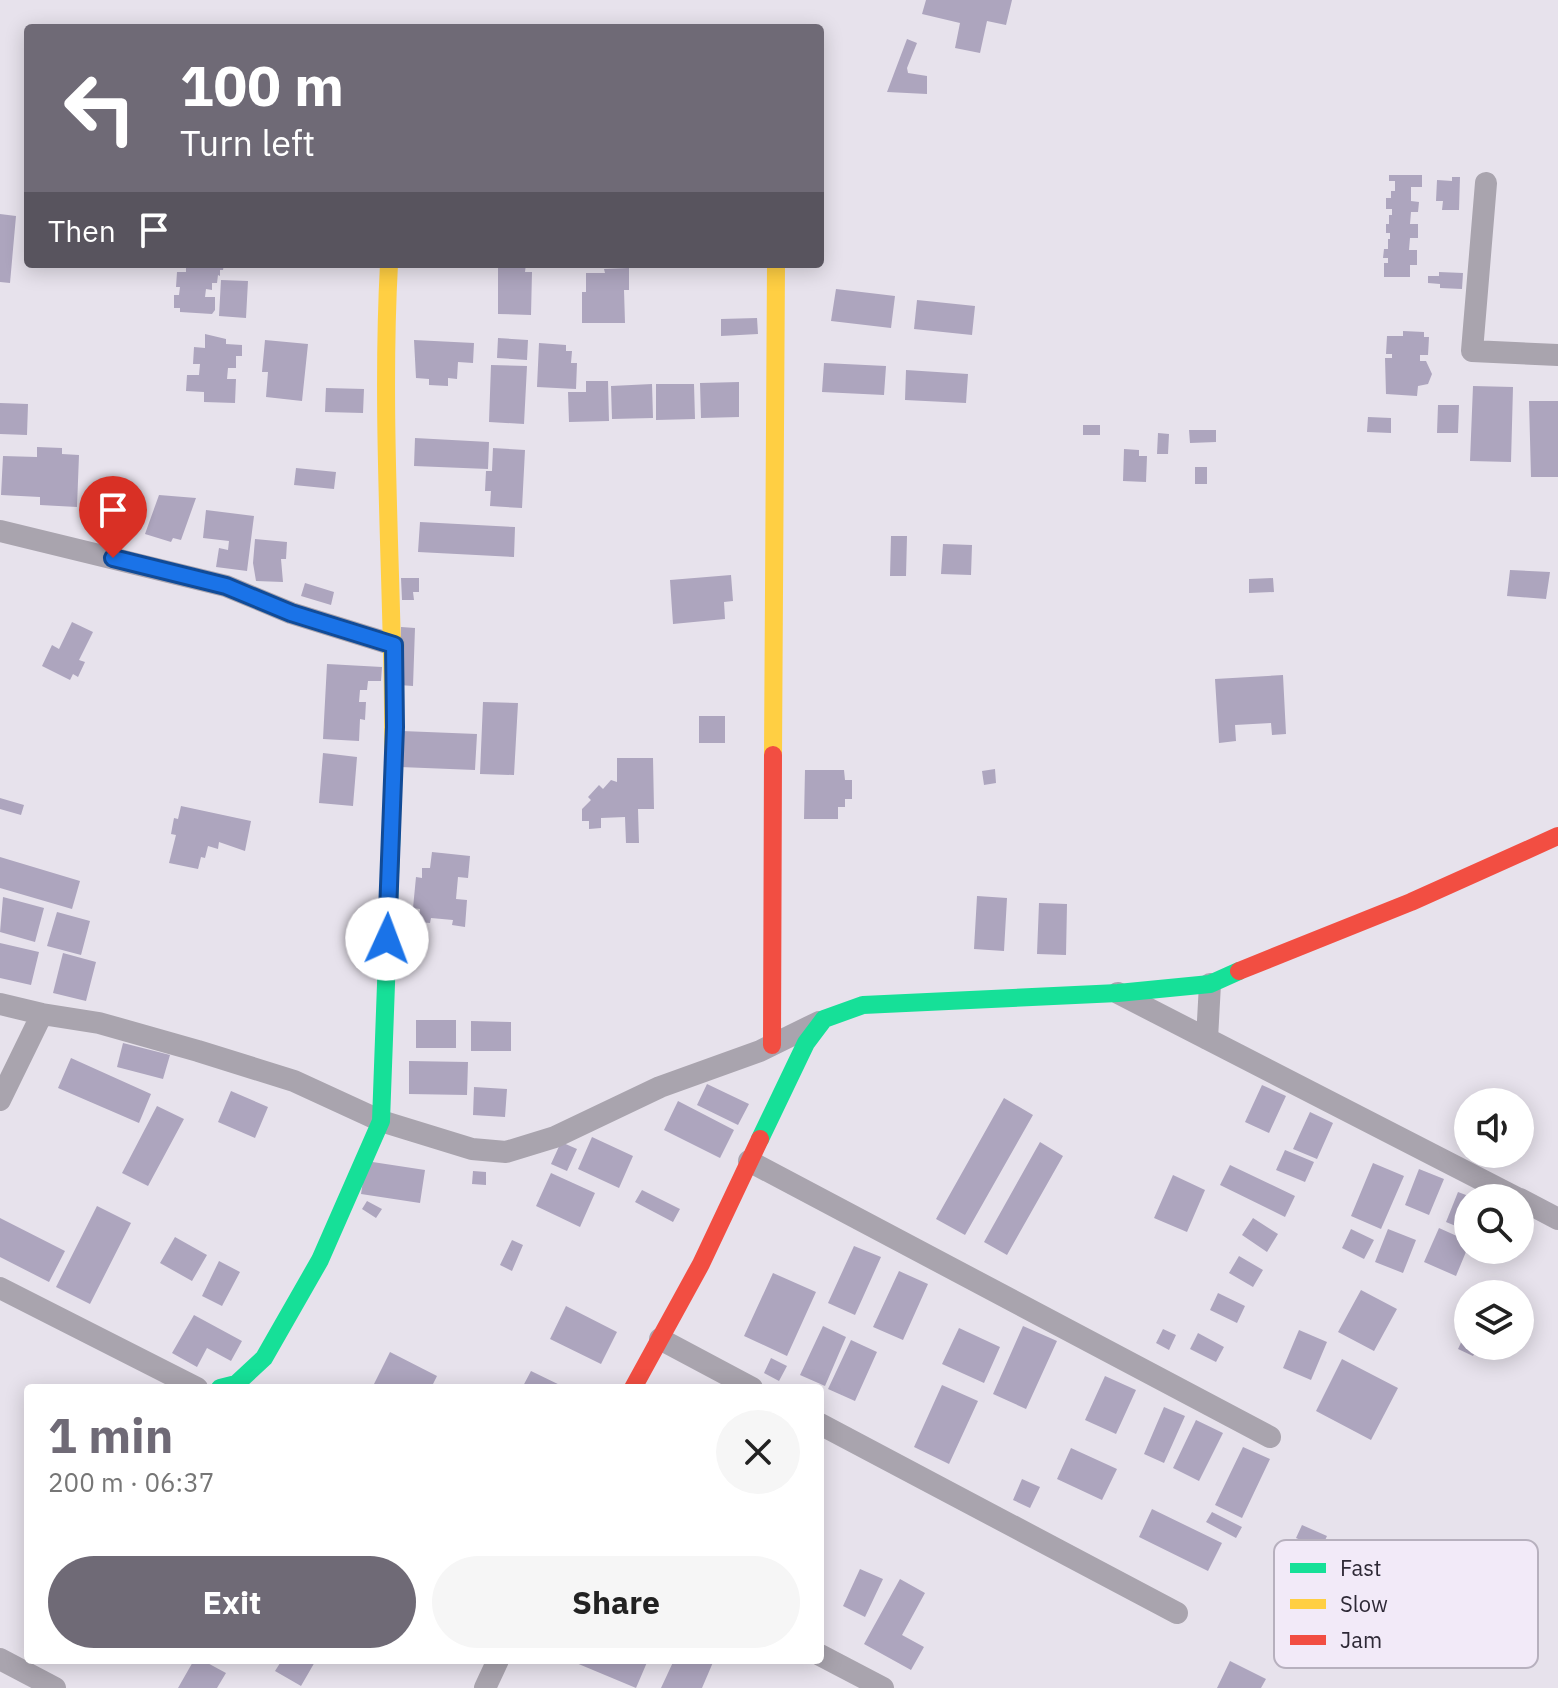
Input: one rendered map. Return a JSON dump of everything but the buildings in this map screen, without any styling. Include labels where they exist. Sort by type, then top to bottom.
[{"type":"street","points":[[1486,183],[1472,351],[1558,355]]},
{"type":"street","points":[[245,1382],[264,1358],[320,1260],[381,1121],[395,727],[385,340],[389,268]]},
{"type":"street","points":[[772,1045],[776,268]]},
{"type":"street","points":[[0,531],[226,586],[291,613],[394,645]]},
{"type":"street","points":[[0,1004],[99,1023],[198,1051],[294,1081],[381,1121],[472,1149],[506,1152],[555,1137],[660,1087],[772,1045],[824,1019],[863,1005],[1118,993],[1210,984],[1411,902],[1558,836]]},
{"type":"street","points":[[1207,1039],[1210,984]]},
{"type":"street","points":[[1118,993],[1490,1184]]},
{"type":"street","points":[[0,1100],[42,1014]]},
{"type":"street","points":[[635,1384],[701,1264],[806,1043],[824,1019]]},
{"type":"street","points":[[749,1161],[1270,1437]]},
{"type":"street","points":[[1534,1207],[1558,1219]]},
{"type":"street","points":[[0,1288],[189,1384]]},
{"type":"street","points":[[660,1339],[744,1384]]},
{"type":"street","points":[[824,1426],[1177,1613]]},
{"type":"street","points":[[824,1657],[883,1688]]},
{"type":"street","points":[[0,1659],[55,1688]]},
{"type":"street","points":[[485,1688],[496,1664]]},
{"type":"traffic: fast","points":[[236,1384],[264,1358],[320,1260],[381,1121],[392,820]]},
{"type":"traffic: fast","points":[[760,1139],[806,1043],[824,1019],[863,1005],[1118,993],[1210,984],[1239,971]]},
{"type":"traffic: slow","points":[[389,268],[386,403],[393,681],[392,820]]},
{"type":"traffic: slow","points":[[773,755],[776,268]]},
{"type":"traffic: jam","points":[[772,1045],[773,755]]},
{"type":"traffic: jam","points":[[1239,971],[1411,902],[1558,836]]},
{"type":"traffic: jam","points":[[635,1384],[701,1264],[760,1139]]},
{"type":"route","points":[[113,558],[226,586],[291,613],[394,645],[395,727],[387,939]]}]
